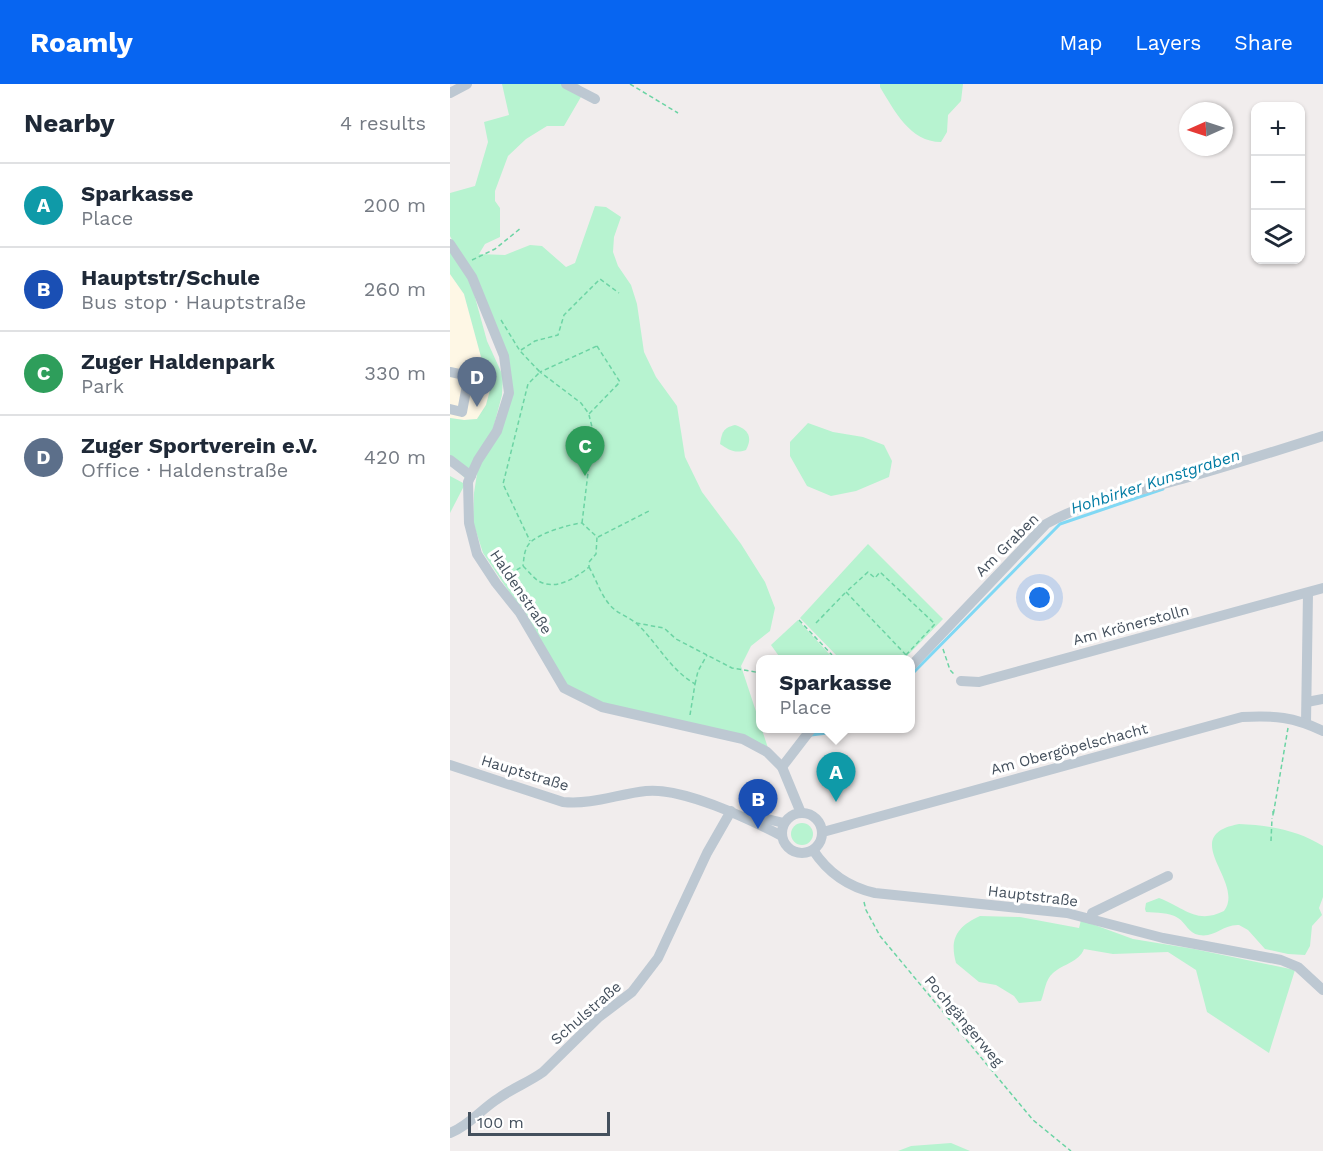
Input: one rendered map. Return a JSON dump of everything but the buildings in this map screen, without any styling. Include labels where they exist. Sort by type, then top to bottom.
[{"type":"street","points":[[450,93],[467,84]]},
{"type":"street","points":[[566,84],[595,99]]},
{"type":"street","name":"Haldenstraße","points":[[450,244],[471,277],[504,356],[509,393],[497,431],[478,460],[468,482],[469,523],[477,554],[520,613],[564,688],[602,707],[743,739],[767,752],[782,767],[801,813]]},
{"type":"street","points":[[450,372],[464,375],[467,385],[462,412],[450,410]]},
{"type":"street","name":"Am Graben","points":[[915,662],[1046,524],[1068,512],[1129,492],[1181,479],[1323,436]]},
{"type":"street","points":[[450,460],[471,476]]},
{"type":"street","name":"Am Krönerstolln","points":[[961,681],[979,682],[1323,588]]},
{"type":"street","points":[[1306,723],[1308,593]]},
{"type":"street","points":[[1307,702],[1323,699]]},
{"type":"street","name":"Am Obergöpelschacht","points":[[823,832],[1242,717],[1289,718],[1306,723],[1323,732]]},
{"type":"street","points":[[782,767],[808,733]]},
{"type":"street","name":"Hauptstraße","points":[[450,765],[563,802],[577,804],[645,791],[669,791],[731,812],[784,824]]},
{"type":"street","name":"Hauptstraße","points":[[731,812],[782,836]]},
{"type":"street","name":"Schulstraße","points":[[450,1134],[462,1129],[497,1098],[543,1072],[599,1017],[632,992],[658,958],[707,853],[731,812]]},
{"type":"street","points":[[801,813],[809,814],[816,819],[823,832],[820,843],[805,854],[795,853],[786,846],[782,836],[784,824],[792,816],[801,813]]},
{"type":"street","name":"Hauptstraße","points":[[813,850],[822,864],[850,885],[865,891],[1067,913],[1163,938],[1281,960],[1298,967],[1323,990]]},
{"type":"street","points":[[1091,919],[1092,913],[1168,876]]},
{"type":"path","points":[[630,84],[678,113]]},
{"type":"path","points":[[472,260],[495,249],[521,228]]},
{"type":"path","points":[[520,351],[535,341],[558,335],[564,315],[600,279],[619,294]]},
{"type":"path","points":[[499,317],[520,351],[540,372],[581,403],[589,414],[593,431],[582,523]]},
{"type":"path","points":[[530,541],[503,484],[528,384],[540,372],[597,346],[620,381],[589,414]]},
{"type":"path","points":[[597,537],[651,510]]},
{"type":"path","points":[[582,523],[568,525],[530,541],[524,553],[523,566],[539,582],[554,584],[578,576],[589,567]]},
{"type":"path","points":[[582,523],[597,537]]},
{"type":"path","points":[[597,537],[596,554],[589,562],[589,567],[598,581],[602,594],[610,606],[636,623],[682,677],[694,684]]},
{"type":"path","points":[[496,583],[523,566]]},
{"type":"path","points":[[816,623],[846,592],[868,572],[875,578],[880,572],[935,624],[906,655],[846,592]]},
{"type":"path","points":[[799,620],[832,655]]},
{"type":"path","points":[[636,623],[664,628],[676,639],[732,668],[756,672]]},
{"type":"path","points":[[942,646],[950,670],[961,681]]},
{"type":"path","points":[[688,728],[694,684],[707,654]]},
{"type":"path","points":[[1271,841],[1272,816],[1289,718]]},
{"type":"path","points":[[1272,816],[1273,811]]},
{"type":"path","name":"Pochgängerweg","points":[[865,891],[864,905],[880,936],[1033,1120],[1071,1151]]},
{"type":"shaded area","points":[[450,274],[464,294],[490,390],[486,405],[477,419],[450,418]]},
{"type":"green space","points":[[502,84],[578,84],[585,90],[564,126],[547,126],[526,139],[508,156],[495,191],[495,201],[500,208],[500,237],[485,244],[479,254],[505,255],[530,245],[542,246],[566,267],[575,263],[595,206],[606,207],[621,217],[614,237],[613,252],[618,266],[631,285],[637,304],[644,352],[656,377],[677,406],[685,457],[702,492],[741,544],[765,582],[775,608],[770,631],[751,646],[741,666],[756,712],[756,733],[763,733],[768,748],[604,705],[566,685],[522,611],[483,553],[473,522],[474,493],[479,461],[511,393],[506,355],[450,236],[450,193],[475,186],[488,142],[484,122],[509,115]]},
{"type":"green space","points":[[880,84],[963,84],[961,101],[948,115],[947,132],[941,142],[930,141],[912,131],[897,115]]},
{"type":"green space","points":[[450,252],[470,279],[487,341],[503,376],[502,395],[493,429],[465,478],[450,465],[450,418],[477,419],[486,405],[490,390],[464,294],[450,274]]},
{"type":"green space","points":[[808,423],[833,432],[863,437],[884,445],[892,461],[889,477],[856,491],[831,496],[807,486],[790,456],[790,442]]},
{"type":"green space","points":[[735,425],[748,434],[749,441],[746,450],[732,451],[720,444],[724,431]]},
{"type":"green space","points":[[450,476],[465,484],[450,513]]},
{"type":"green space","points":[[868,544],[943,619],[908,655],[836,655],[800,618]]},
{"type":"green space","points":[[798,620],[830,655],[778,655],[771,645]]},
{"type":"green space","points":[[802,823],[810,826],[813,834],[810,842],[802,845],[794,842],[791,834],[794,826]]},
{"type":"green space","points":[[1239,824],[1282,829],[1323,846],[1323,897],[1319,908],[1322,915],[1312,926],[1310,946],[1305,955],[1265,949],[1248,930],[1239,925],[1233,925],[1210,935],[1199,935],[1192,932],[1174,916],[1146,912],[1146,903],[1159,898],[1198,915],[1214,915],[1224,911],[1228,899],[1227,887],[1212,849],[1213,839],[1221,830]]},
{"type":"green space","points":[[980,916],[1020,917],[1079,928],[1081,920],[1133,939],[1295,970],[1269,1053],[1207,1012],[1196,970],[1168,952],[1113,954],[1084,949],[1075,960],[1050,976],[1041,1001],[1019,1003],[1014,996],[996,985],[979,982],[956,963],[954,947],[957,934],[966,924]]},
{"type":"green space","points":[[951,1143],[970,1151],[898,1151],[911,1146]]},
{"type":"waterway","name":"Hohbirker Kunstgraben","points":[[915,671],[1060,524],[1163,489]]},
{"type":"waterway","name":"Hohbirker Kunstgraben","points":[[811,735],[827,733]]},
{"type":"place","name":"Zuger Sportverein e.V.","points":[[477,407]]},
{"type":"place","name":"Zuger Haldenpark","points":[[585,476]]},
{"type":"place","name":"Sparkasse","points":[[836,802]]},
{"type":"place","name":"Hauptstr/Schule","points":[[758,829]]}]
